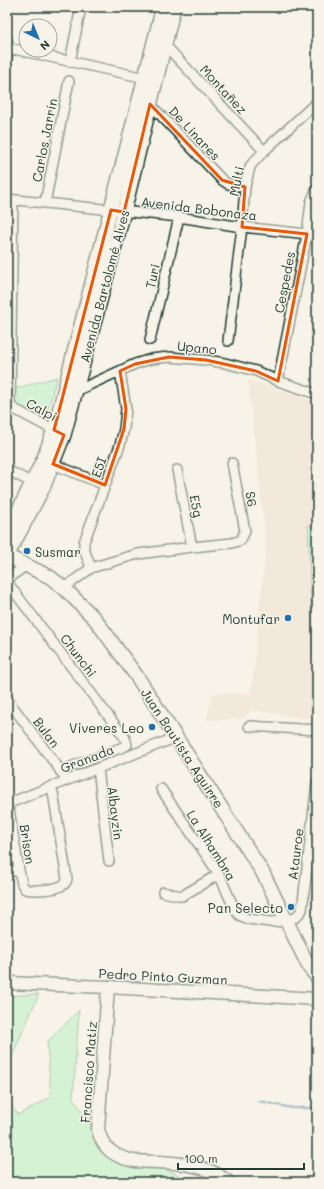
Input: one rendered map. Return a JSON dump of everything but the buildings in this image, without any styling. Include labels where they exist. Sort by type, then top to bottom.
[{"type":"main road","name":"Avenida Bartolomé Alves","points":[[10,534],[43,488],[53,464],[59,433],[150,79],[163,7]]},
{"type":"main road","name":"Avenida Bartolomé Alves","points":[[7,556],[10,534],[33,483],[59,433],[76,391],[117,211],[150,104],[150,79],[165,45],[174,7]]},
{"type":"main road","name":"Juan Bautista Aguirre","points":[[7,556],[50,577],[64,588],[96,619],[138,678],[263,873],[309,967],[317,977]]},
{"type":"street","points":[[70,62],[80,7]]},
{"type":"street","points":[[7,58],[8,44],[70,62],[150,79]]},
{"type":"street","name":"Montañez","points":[[165,45],[264,151]]},
{"type":"street","name":"Carlos Jarrín","points":[[45,204],[69,81]]},
{"type":"street","name":"Multi","points":[[228,341],[242,227],[245,187],[250,168],[264,151],[317,102]]},
{"type":"street","name":"De Linares","points":[[150,104],[222,180],[228,184],[245,187]]},
{"type":"street","name":"Cespedes","points":[[278,381],[307,234],[311,202],[317,189]]},
{"type":"street","points":[[9,406],[10,200]]},
{"type":"street","name":"Avenida Bobonaza","points":[[10,200],[179,217],[242,227],[317,235]]},
{"type":"street","name":"Turi","points":[[150,340],[179,217]]},
{"type":"street","name":"Upano","points":[[76,391],[135,364],[151,359],[182,358],[225,363],[256,370],[278,381],[317,394]]},
{"type":"street","name":"E5I","points":[[91,568],[84,549],[84,542],[124,429],[126,409],[120,371]]},
{"type":"street","name":"Calpi","points":[[9,406],[59,433]]},
{"type":"street","name":"S6","points":[[192,546],[232,543],[241,540],[245,532],[232,463]]},
{"type":"street","points":[[53,464],[105,485]]},
{"type":"street","points":[[7,470],[33,483]]},
{"type":"street","name":"E5g","points":[[177,470],[192,546]]},
{"type":"street","points":[[64,588],[91,568],[138,554],[192,546]]},
{"type":"street","points":[[7,581],[26,565]]},
{"type":"street","name":"Chunchi","points":[[7,581],[126,738],[127,745],[60,771]]},
{"type":"street","name":"Bulan","points":[[7,699],[67,780]]},
{"type":"street","points":[[249,726],[317,730]]},
{"type":"street","name":"Granada","points":[[8,804],[176,737]]},
{"type":"street","name":"Albayzin","points":[[98,768],[109,861]]},
{"type":"street","name":"Atauroe","points":[[287,921],[296,917],[302,910],[317,782]]},
{"type":"street","name":"Brison","points":[[8,804],[19,870],[24,889],[29,890],[59,887],[65,884],[67,879],[52,786]]},
{"type":"street","name":"La Alhambra","points":[[160,789],[219,874],[234,908],[239,915],[248,919],[270,922],[287,921]]},
{"type":"street","points":[[7,872],[19,870]]},
{"type":"street","points":[[162,892],[182,896],[219,874]]},
{"type":"street","name":"Pedro Pinto Guzman","points":[[7,983],[108,987],[317,999]]},
{"type":"street","name":"Francisco Matiz","points":[[108,987],[98,1129],[100,1138],[110,1152],[125,1159],[191,1165],[212,1172],[228,1182]]},
{"type":"highlighted area","points":[[150,104],[222,180],[245,187],[242,227],[307,234],[278,381],[256,371],[206,360],[169,357],[135,364],[120,371],[126,409],[124,429],[105,485],[53,464],[64,435],[54,430],[111,210],[124,212]]},
{"type":"shaded area","name":"Montufar","points":[[248,380],[317,402],[317,718],[299,718],[252,710],[243,719],[207,720],[212,693],[251,694],[266,544]]},
{"type":"green space","points":[[57,377],[44,423],[12,406],[13,389]]},
{"type":"green space","points":[[317,525],[317,658],[313,658],[308,526]]},
{"type":"green space","points":[[39,994],[7,1068],[7,996]]},
{"type":"green space","points":[[79,1010],[73,1098],[110,1150],[155,1165],[195,1182],[7,1182],[7,1099],[18,1115],[51,1097],[47,1042]]},
{"type":"waterway","points":[[259,1101],[292,1108],[317,1108]]},
{"type":"place","name":"Susmar","points":[[27,551]]},
{"type":"place","name":"Montufar","points":[[288,618]]},
{"type":"place","name":"Viveres Leo","points":[[152,727]]},
{"type":"place","name":"Pan Selecto","points":[[291,907]]}]
